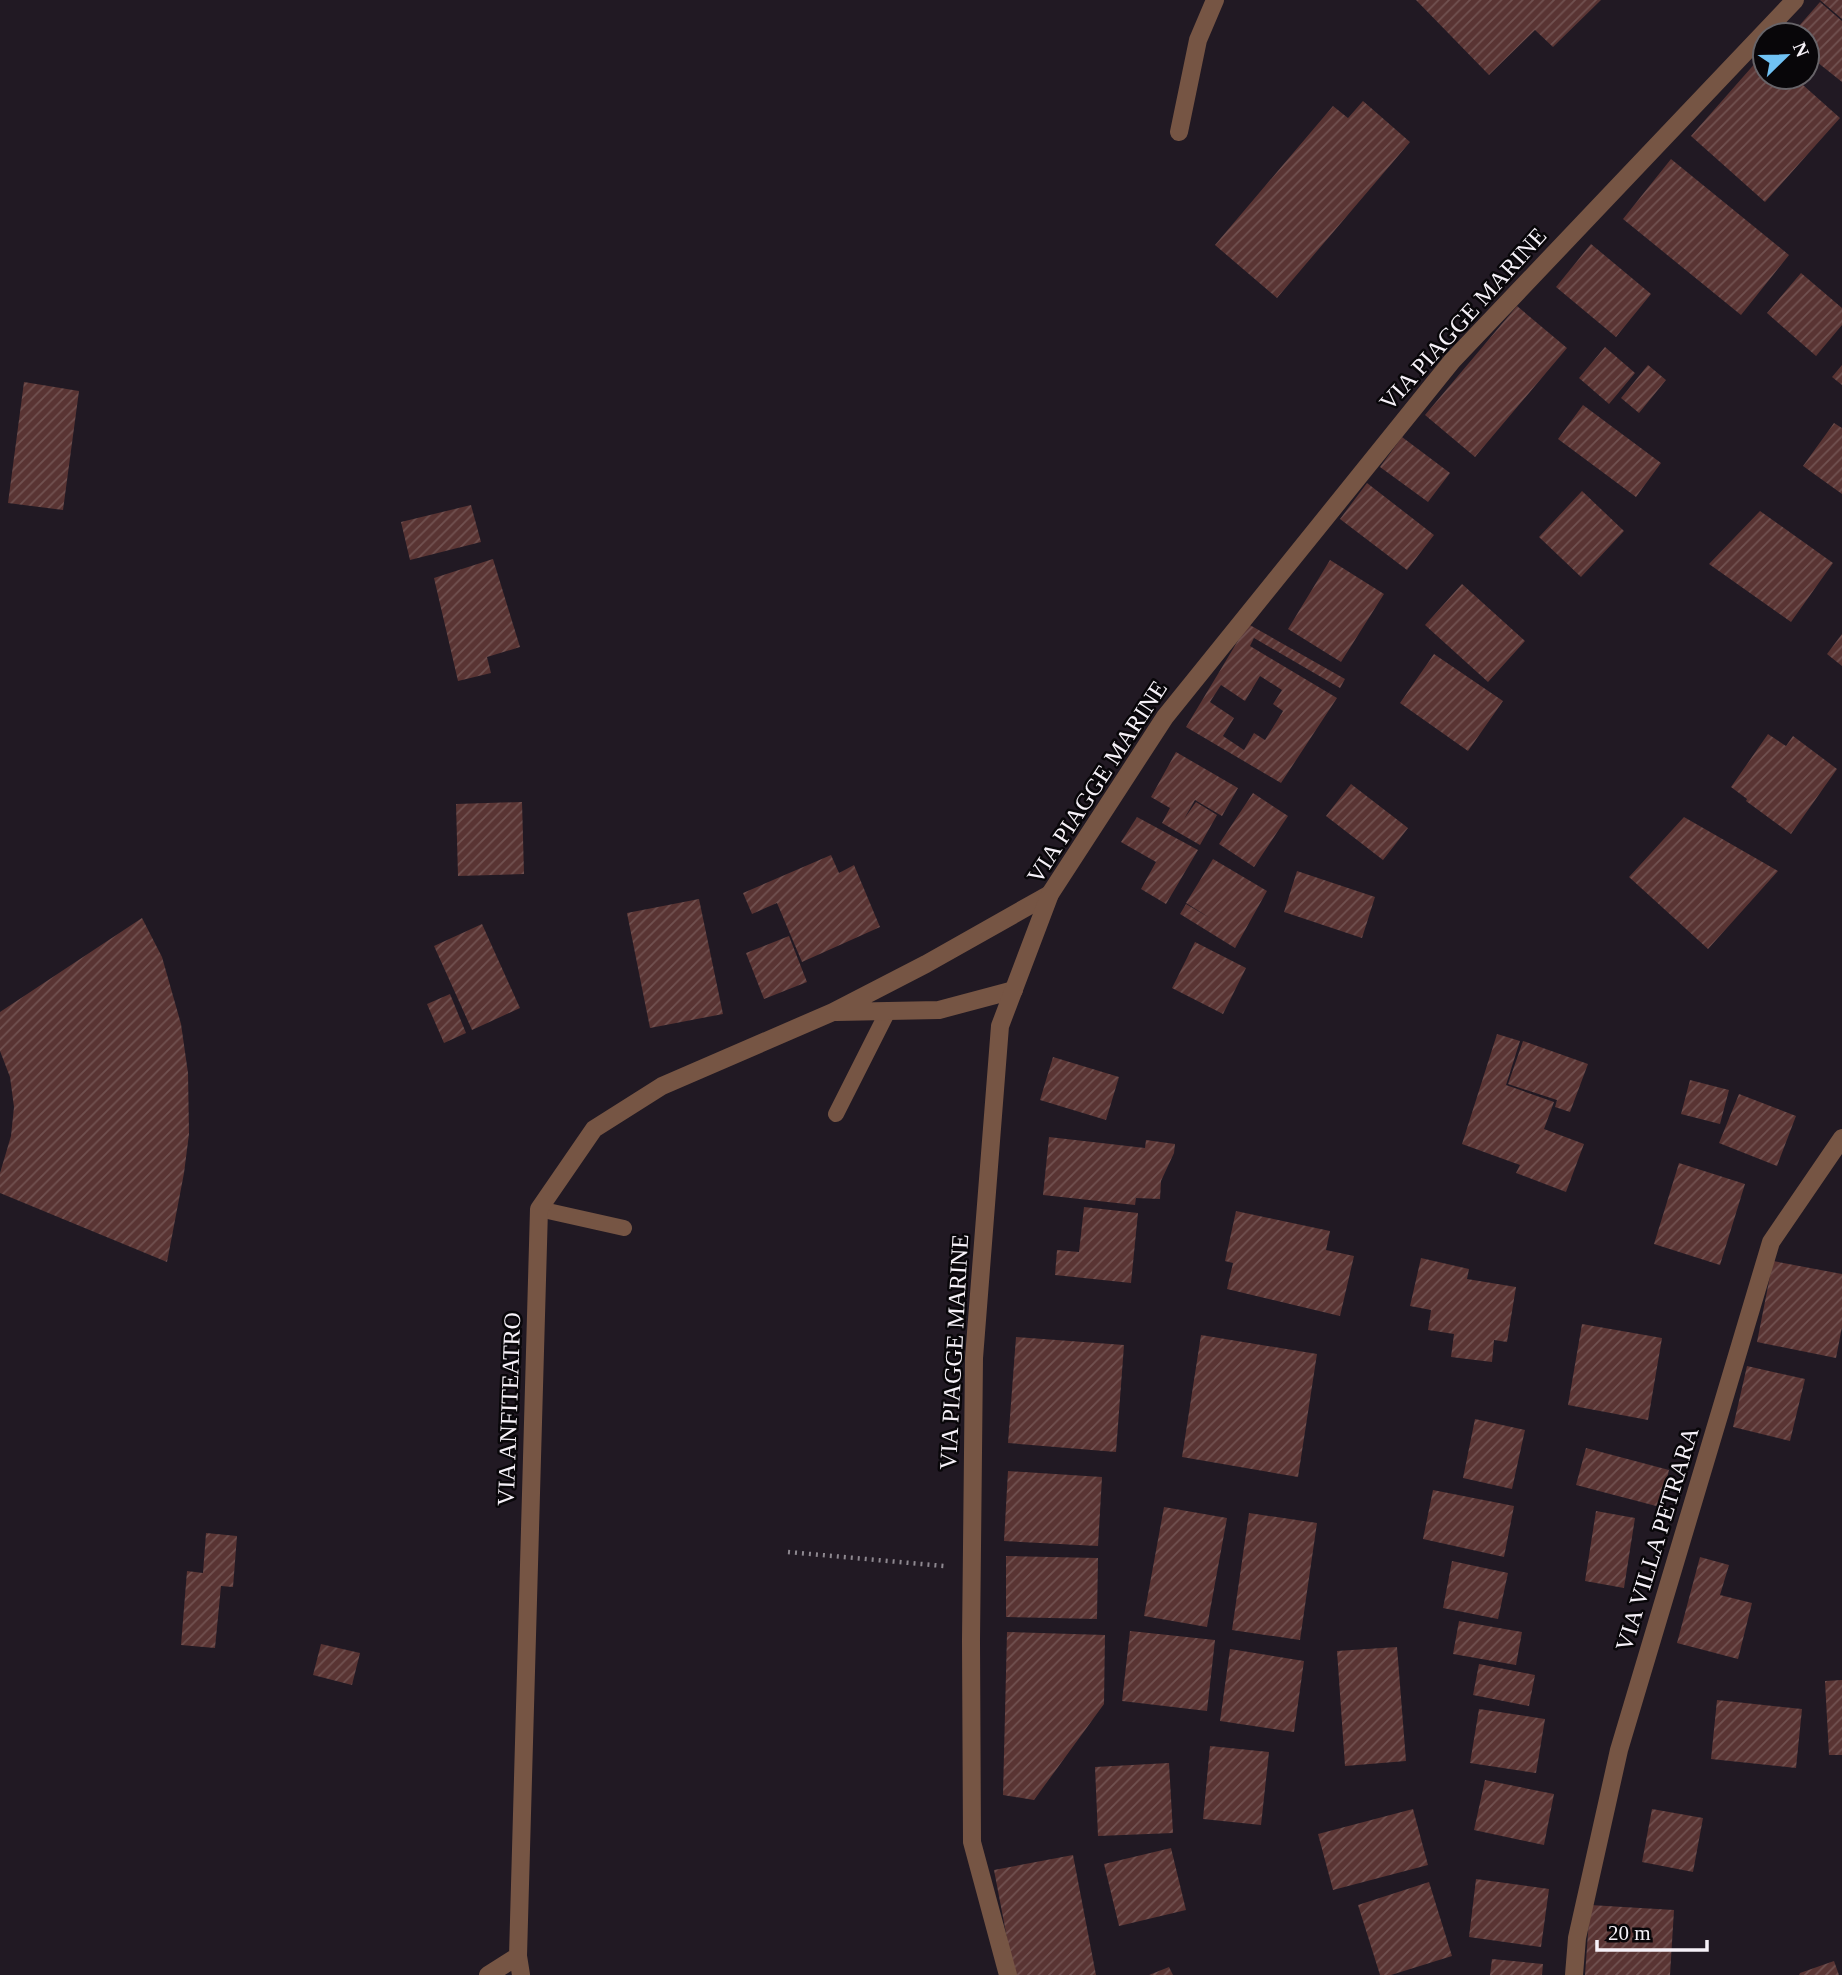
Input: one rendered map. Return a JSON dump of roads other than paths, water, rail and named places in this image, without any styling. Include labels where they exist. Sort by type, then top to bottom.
[{"type":"street","points":[[1179,131],[1198,40],[1215,0]]},
{"type":"street","name":"VIA PIAGGE MARINE","points":[[1008,1975],[972,1842],[971,1568],[974,1357],[1000,1026],[1050,894],[1165,717],[1452,361],[1796,0]]},
{"type":"street","points":[[539,1209],[594,1129],[662,1086],[833,1012],[926,964],[1050,894]]},
{"type":"street","points":[[833,1012],[939,1010],[1014,990]]},
{"type":"street","name":"VIA VILLA PETRARA","points":[[1574,1975],[1577,1938],[1619,1750],[1771,1242],[1842,1138]]},
{"type":"street","name":"VIA ANFITEATRO","points":[[521,1975],[517,1956],[539,1209]]},
{"type":"street","points":[[488,1975],[517,1956]]},
{"type":"lane","points":[[836,1114],[888,1011]]},
{"type":"lane","points":[[539,1209],[624,1228]]}]
